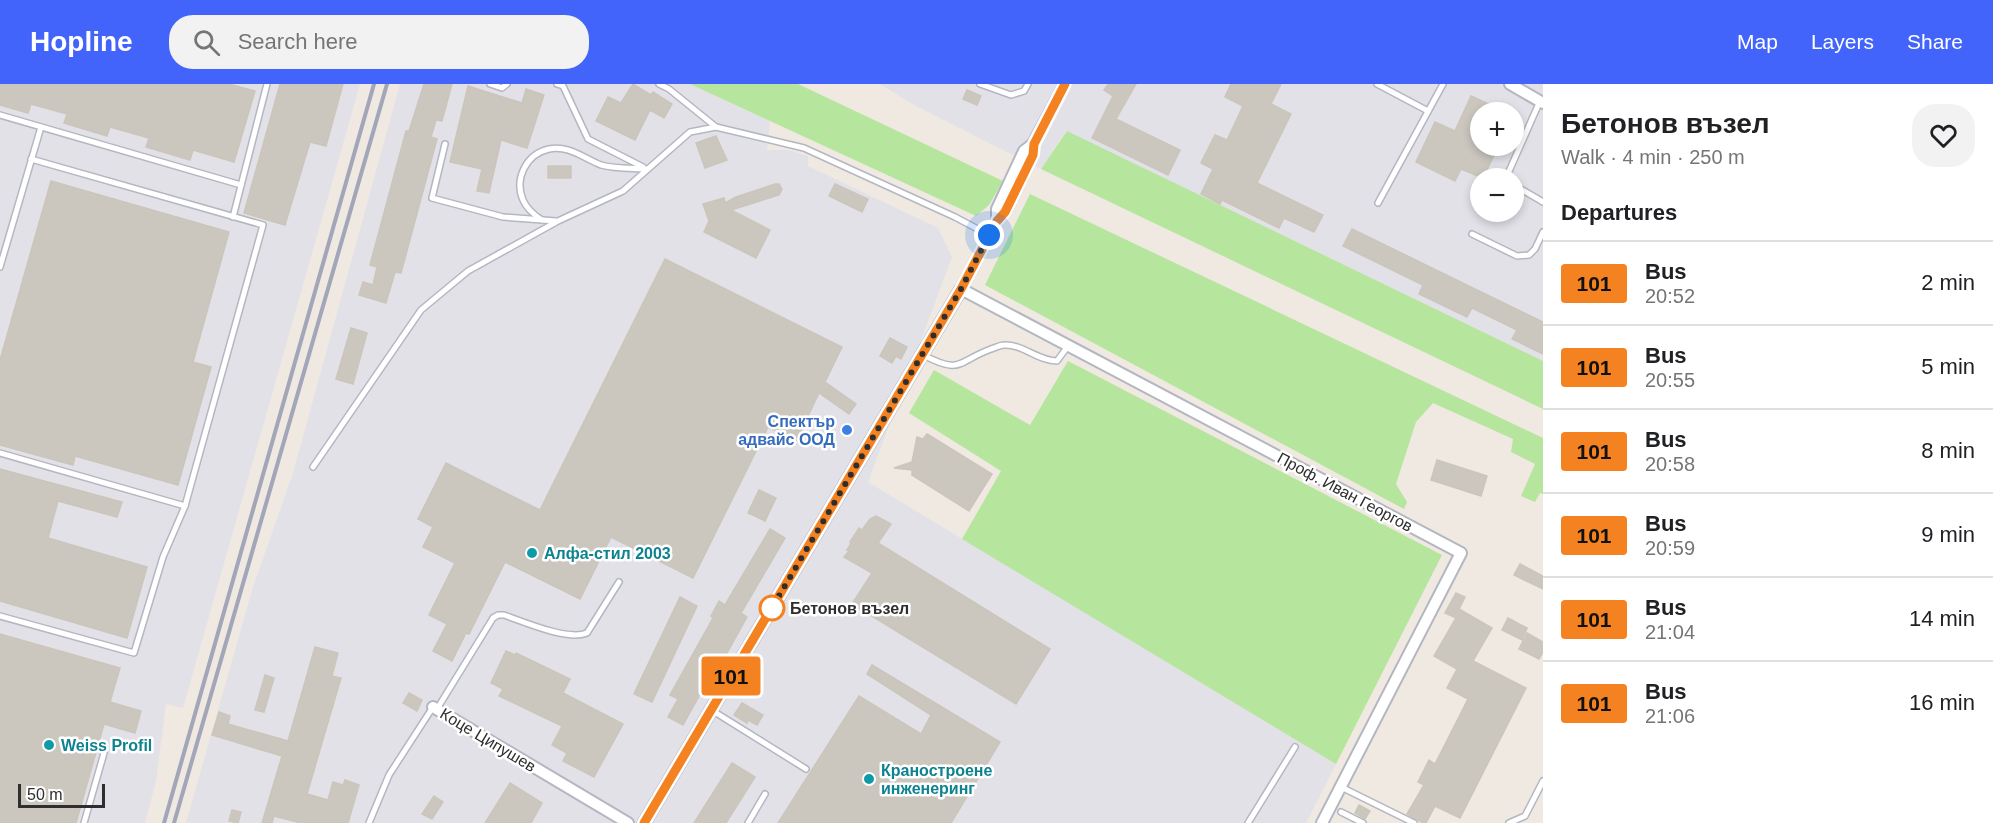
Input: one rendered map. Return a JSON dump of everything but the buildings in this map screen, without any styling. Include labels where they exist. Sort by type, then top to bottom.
[{"type":"street","points":[[644,823],[961,289],[997,221],[1005,212],[1033,155],[1034,144],[1065,84]]},
{"type":"street","points":[[1510,84],[1541,102]]},
{"type":"street","name":"Проф. Иван Георгов","points":[[961,289],[1461,553],[1322,823]]},
{"type":"street","name":"Коце Ципушев","points":[[435,708],[628,823]]},
{"type":"lane","points":[[233,217],[267,84]]},
{"type":"lane","points":[[490,84],[502,88],[507,84]]},
{"type":"lane","points":[[557,84],[563,86],[588,139],[648,169]]},
{"type":"lane","points":[[659,84],[669,89],[716,127]]},
{"type":"lane","points":[[980,84],[1011,95],[1024,91],[1028,84]]},
{"type":"lane","points":[[1377,84],[1428,111]]},
{"type":"lane","points":[[1378,203],[1443,84]]},
{"type":"lane","points":[[1511,168],[1541,102]]},
{"type":"lane","points":[[0,115],[241,185]]},
{"type":"lane","points":[[0,267],[41,127]]},
{"type":"lane","points":[[313,467],[421,310],[468,271],[558,221],[623,191],[690,132],[716,127],[804,148],[955,217],[989,235]]},
{"type":"lane","points":[[445,144],[432,198],[503,217],[558,221]]},
{"type":"lane","points":[[542,220],[531,213],[523,202],[520,177],[526,165],[535,155],[547,149],[560,148],[573,151],[603,166],[648,169]]},
{"type":"lane","points":[[0,616],[134,653],[163,558],[185,506],[263,225],[32,159]]},
{"type":"lane","points":[[1524,191],[1543,202]]},
{"type":"lane","points":[[1473,234],[1517,256],[1529,255],[1543,232]]},
{"type":"lane","points":[[922,355],[942,365],[960,366],[983,352],[1003,345],[1016,347],[1049,361],[1057,361],[1068,345]]},
{"type":"lane","points":[[0,453],[185,506]]},
{"type":"lane","points":[[435,708],[493,618],[504,615],[569,635],[581,635],[587,633],[619,582]]},
{"type":"lane","name":"Коце Ципушев","points":[[369,823],[389,776],[435,708]]},
{"type":"lane","points":[[711,710],[806,769]]},
{"type":"lane","points":[[1248,823],[1295,747]]},
{"type":"lane","points":[[84,823],[104,753]]},
{"type":"lane","points":[[1509,823],[1525,816],[1543,781]]},
{"type":"lane","points":[[1341,787],[1414,823]]},
{"type":"lane","points":[[748,823],[765,794]]},
{"type":"lane","points":[[1341,812],[1363,823]]},
{"type":"shaded area","points":[[0,84],[360,84],[183,708],[166,704],[156,781],[145,823],[0,823]]},
{"type":"shaded area","points":[[400,84],[690,84],[770,121],[767,150],[788,150],[808,156],[808,166],[938,228],[952,257],[868,482],[1336,764],[1306,823],[186,823],[252,590],[293,473]]},
{"type":"shaded area","points":[[880,84],[1543,84],[1543,361],[1066,131],[1041,169],[914,105]]},
{"type":"green space","points":[[690,84],[798,84],[1003,181],[989,205],[976,216]]},
{"type":"green space","points":[[1067,131],[1543,361],[1543,409],[1041,169]]},
{"type":"green space","points":[[1030,194],[1543,438],[1543,494],[1540,493],[1535,502],[1521,496],[1535,464],[1511,452],[1513,439],[1433,403],[1416,422],[1396,484],[1407,502],[1404,509],[985,285]]},
{"type":"green space","points":[[1068,361],[1442,555],[1336,764],[962,539],[1001,471],[909,413],[934,370],[1030,425]]},
{"type":"railway","points":[[164,823],[374,84]]},
{"type":"railway","points":[[174,823],[387,84]]},
{"type":"bus line","name":"101","points":[[644,823],[961,289],[997,221],[1005,212],[1033,155],[1034,144],[1065,84]]},
{"type":"place","name":"Спектър адвайс ООД","points":[[847,430]]},
{"type":"place","name":"Алфа-стил 2003","points":[[532,553]]},
{"type":"place","name":"Бетонов възел","points":[[772,608]]},
{"type":"place","name":"Weiss Profil","points":[[49,745]]},
{"type":"place","name":"Краностроене инженеринг","points":[[869,779]]},
{"type":"route","points":[[772,608],[770,611],[961,289],[989,235]]}]
